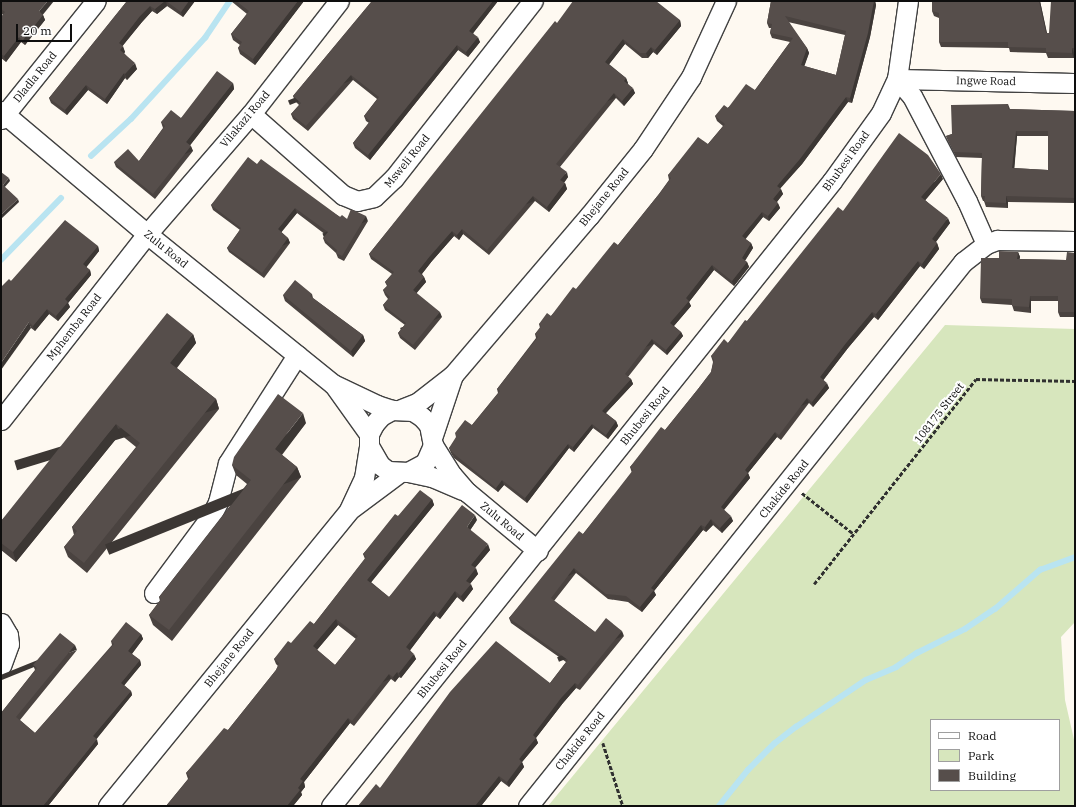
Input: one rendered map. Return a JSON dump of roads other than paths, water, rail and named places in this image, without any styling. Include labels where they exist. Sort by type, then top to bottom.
[{"type":"street","name":"Dladla Road","points":[[2,115],[96,1]]},
{"type":"street","name":"Vilakazi Road","points":[[147,234],[251,114],[339,1]]},
{"type":"street","name":"Msweli Road","points":[[251,114],[342,195],[357,201],[374,197],[394,178],[533,1]]},
{"type":"street","name":"Bhejane Road","points":[[397,410],[417,403],[454,375],[589,216],[643,149],[690,77],[726,1]]},
{"type":"street","name":"Bhubesi Road","points":[[332,806],[538,551],[832,181],[882,112],[896,79],[908,1]]},
{"type":"street","name":"Ingwe Road","points":[[896,79],[1075,83]]},
{"type":"street","points":[[896,79],[912,96],[968,200],[986,244]]},
{"type":"street","name":"Zulu Road","points":[[2,115],[333,384],[397,410]]},
{"type":"street","name":"Mphemba Road","points":[[1,420],[147,234]]},
{"type":"street","name":"Chakide Road","points":[[528,806],[789,483],[963,262],[986,244],[1010,240],[1075,240]]},
{"type":"street","points":[[154,593],[211,516],[218,502],[228,463],[297,355]]},
{"type":"street","name":"Bhejane Road","points":[[433,440],[454,375]]},
{"type":"street","name":"Zulu Road","points":[[333,384],[369,440]]},
{"type":"street","points":[[397,410],[413,411],[422,417],[433,440],[425,463],[404,473],[380,465],[369,440],[381,416],[397,410]]},
{"type":"street","name":"Bhejane Road","points":[[108,806],[349,510],[364,478],[369,440]]},
{"type":"street","name":"Zulu Road","points":[[433,440],[452,475],[467,492],[538,551]]},
{"type":"street","name":"Zulu Road","points":[[404,473],[432,477],[467,492]]},
{"type":"street","name":"Bhejane Road","points":[[349,510],[404,473]]},
{"type":"street","points":[[1,623],[8,635],[9,644],[1,666]]},
{"type":"waterway","points":[[91,156],[131,119],[205,38],[230,1]]},
{"type":"waterway","points":[[1,260],[61,198]]},
{"type":"waterway","points":[[719,806],[748,770],[774,744],[796,727],[866,680],[896,667],[917,653],[965,629],[995,609],[1040,570],[1075,557]]}]
